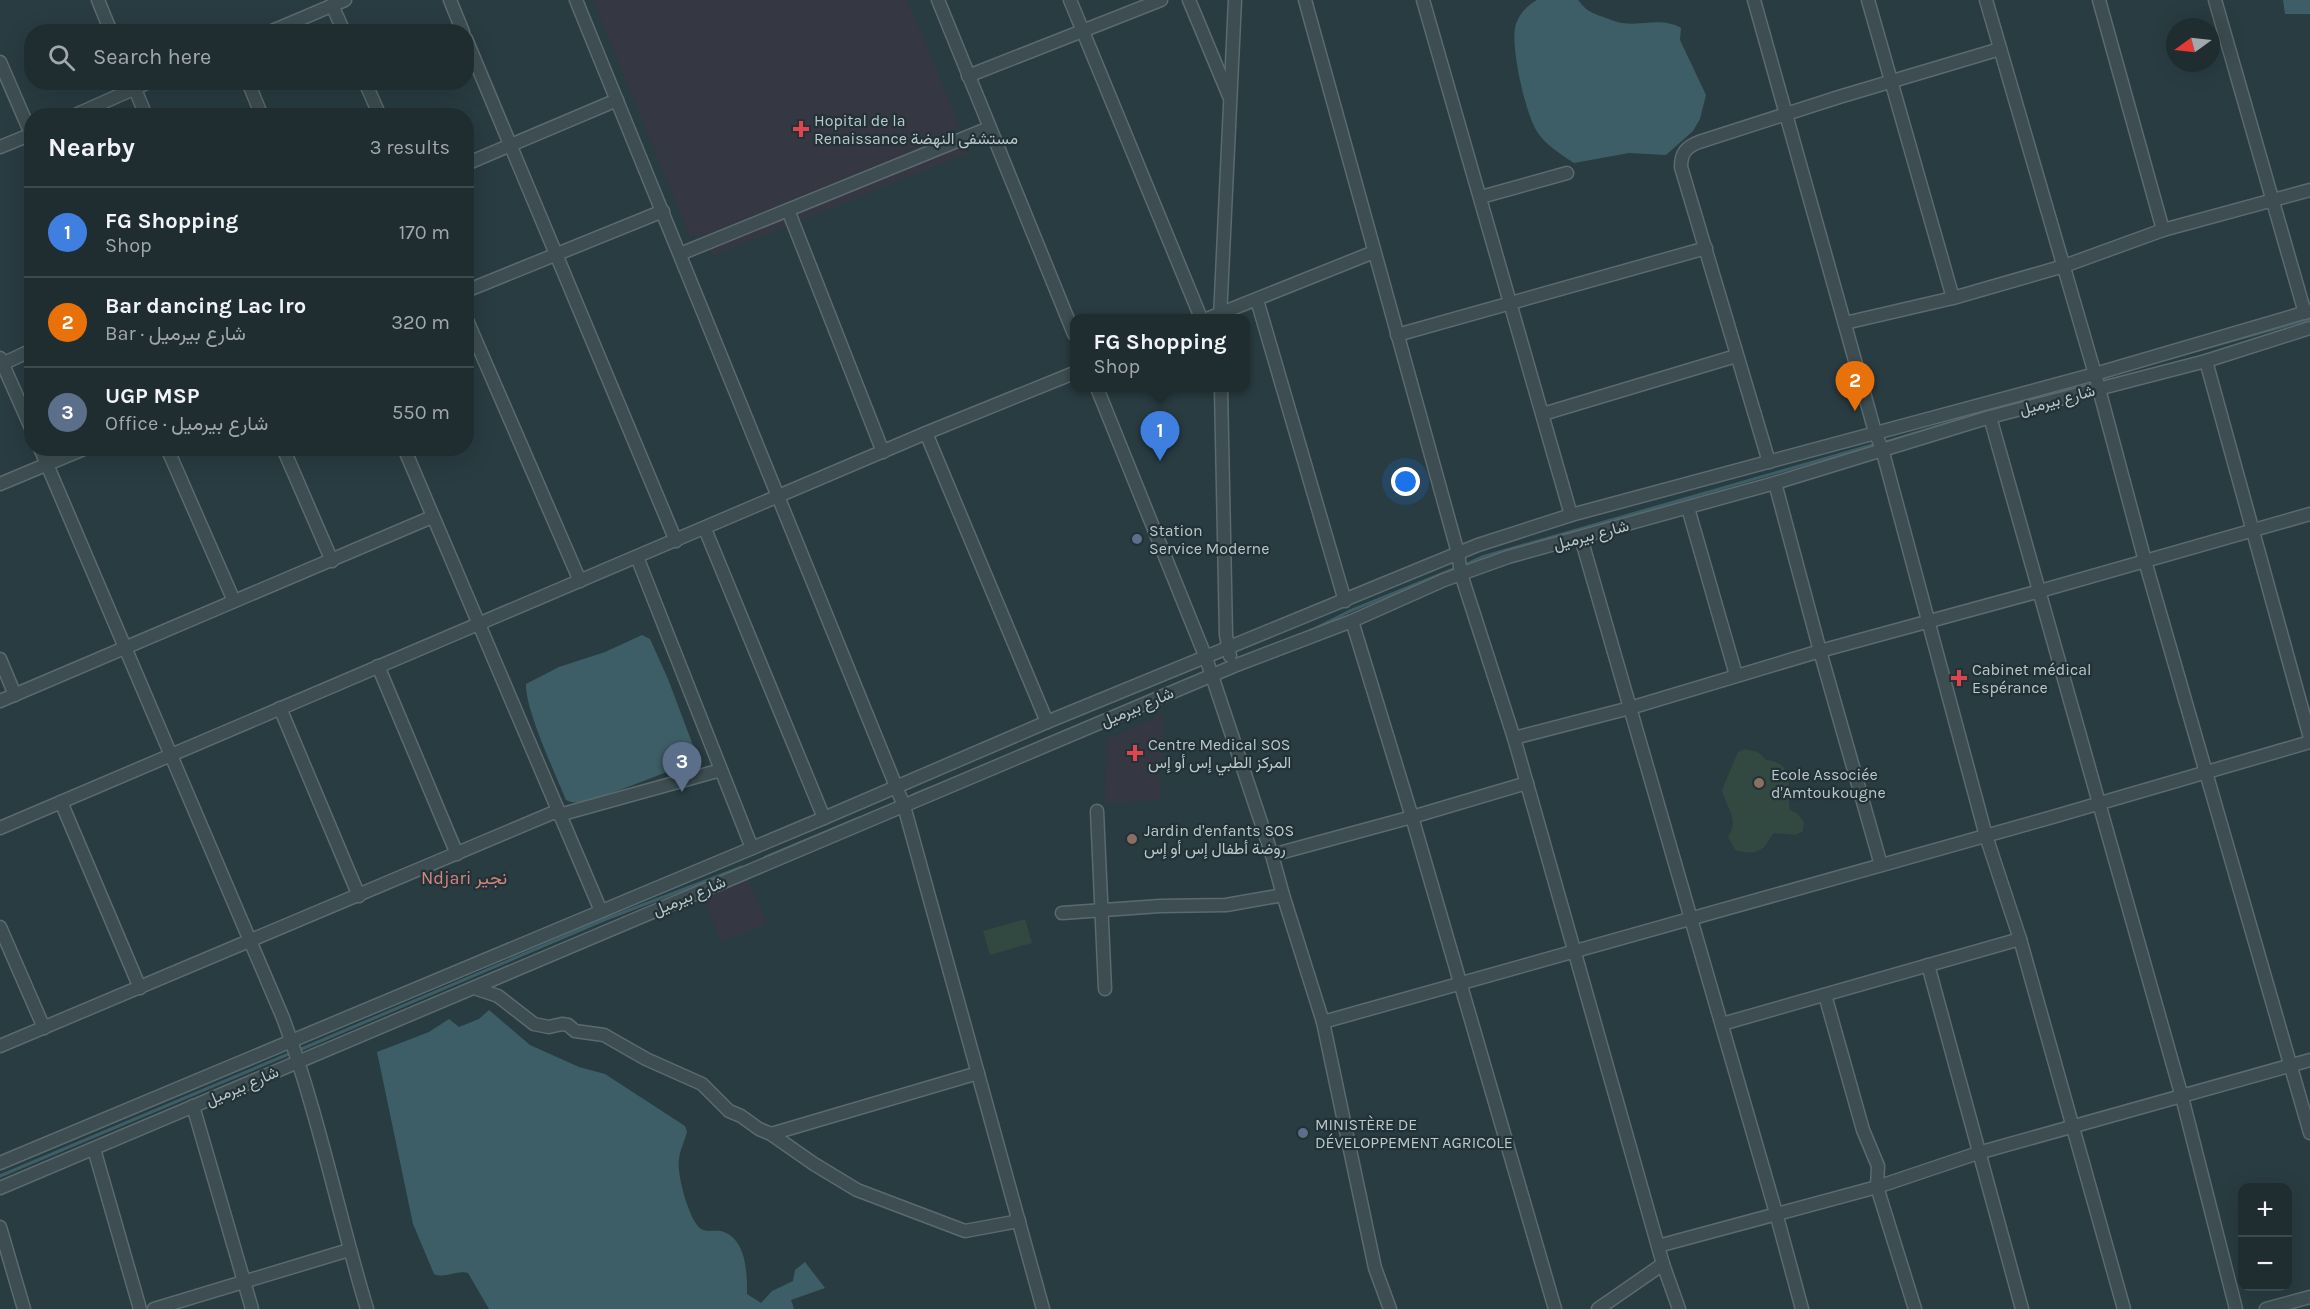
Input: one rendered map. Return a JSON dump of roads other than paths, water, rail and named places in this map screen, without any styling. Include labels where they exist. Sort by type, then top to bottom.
[{"type":"street","points":[[98,0],[108,24]]},
{"type":"street","points":[[288,24],[345,0]]},
{"type":"street","points":[[450,0],[460,24]]},
{"type":"street","points":[[576,0],[900,796],[1043,1309]]},
{"type":"street","points":[[938,0],[1070,324]]},
{"type":"street","points":[[1070,0],[1199,314]]},
{"type":"street","points":[[968,76],[1161,0]]},
{"type":"street","points":[[1189,0],[1230,100]]},
{"type":"street","points":[[1216,314],[1235,0]]},
{"type":"street","points":[[1305,0],[1458,553],[1461,574],[1514,738],[1663,1264],[1679,1309]]},
{"type":"street","points":[[1423,0],[1571,515]]},
{"type":"street","points":[[1754,0],[1875,432],[1882,449],[1986,836],[2020,939],[2124,1309]]},
{"type":"street","points":[[1868,0],[1953,298]]},
{"type":"street","points":[[1986,0],[2095,374],[2145,561],[2310,1133]]},
{"type":"street","points":[[2099,0],[2163,230]]},
{"type":"street","points":[[2216,0],[2272,201],[2307,312]]},
{"type":"street","points":[[332,5],[340,24]]},
{"type":"street","points":[[1769,462],[1681,167],[1681,156],[1688,146],[2000,49]]},
{"type":"street","points":[[474,58],[676,542]]},
{"type":"street","points":[[0,62],[24,118]]},
{"type":"street","points":[[89,108],[125,90]]},
{"type":"street","points":[[135,90],[143,108]]},
{"type":"street","points":[[251,90],[259,108]]},
{"type":"street","points":[[369,90],[376,108]]},
{"type":"street","points":[[474,161],[617,100]]},
{"type":"street","points":[[680,254],[989,129]]},
{"type":"street","points":[[0,147],[24,137]]},
{"type":"street","points":[[1481,197],[1567,173]]},
{"type":"street","points":[[1845,323],[1953,298],[2064,266],[2163,230],[2310,190]]},
{"type":"street","points":[[788,210],[883,452]]},
{"type":"street","points":[[474,288],[663,211]]},
{"type":"street","points":[[1397,335],[1706,248]]},
{"type":"street","points":[[1223,314],[1374,252]]},
{"type":"street","points":[[1257,300],[1345,601]]},
{"type":"street","name":"شارع بيرميل","points":[[0,1164],[295,1051],[474,988],[900,796],[1047,722],[1458,553],[1571,515],[2095,374],[2307,312]]},
{"type":"street","name":"شارع بيرميل","points":[[0,1188],[193,1107],[295,1051],[601,912],[752,848],[824,818],[900,796],[1352,621],[1461,574],[1508,557],[1775,483],[1990,417],[2206,361],[2310,331]]},
{"type":"street","points":[[474,336],[580,581]]},
{"type":"street","points":[[24,353],[1,362],[24,412]]},
{"type":"street","points":[[1543,414],[1736,356]]},
{"type":"street","points":[[1323,1022],[2100,804],[2310,740],[2206,361]]},
{"type":"street","points":[[0,828],[378,666],[676,542],[926,433],[1070,375]]},
{"type":"street","points":[[1099,392],[1213,675],[1272,855],[1323,1022],[1376,1268],[1390,1309]]},
{"type":"street","points":[[1221,392],[1228,649],[1234,666]]},
{"type":"street","points":[[1990,417],[2182,1097],[2236,1309]]},
{"type":"street","points":[[926,433],[1047,722]]},
{"type":"street","points":[[43,456],[251,939],[295,1051],[367,1309]]},
{"type":"street","points":[[0,484],[68,456]]},
{"type":"street","points":[[171,456],[234,601]]},
{"type":"street","points":[[286,456],[332,561]]},
{"type":"street","points":[[407,456],[601,912]]},
{"type":"street","points":[[1775,483],[1881,865]]},
{"type":"street","points":[[1688,508],[1736,675]]},
{"type":"street","points":[[1514,738],[1630,708],[1820,651],[2310,514]]},
{"type":"street","points":[[0,701],[432,517]]},
{"type":"street","points":[[705,529],[824,818]]},
{"type":"street","points":[[1581,538],[1692,918],[1802,1309]]},
{"type":"street","points":[[637,557],[752,848]]},
{"type":"street","points":[[1352,621],[1412,817],[1555,1309]]},
{"type":"street","points":[[0,659],[15,695]]},
{"type":"street","points":[[378,666],[458,854]]},
{"type":"street","points":[[280,708],[359,896]]},
{"type":"street","points":[[0,1046],[251,939],[558,813],[722,770]]},
{"type":"street","points":[[1272,855],[1527,783]]},
{"type":"street","points":[[62,802],[140,988]]},
{"type":"street","points":[[1097,810],[1105,989]]},
{"type":"street","points":[[1062,913],[1102,909],[1226,905],[1283,895]]},
{"type":"street","points":[[0,927],[44,1028]]},
{"type":"street","points":[[1722,1024],[2020,939]]},
{"type":"street","points":[[1928,965],[2022,1309]]},
{"type":"street","points":[[474,988],[498,996],[534,1024],[549,1027],[562,1024],[568,1025],[575,1031],[604,1035],[645,1059],[702,1084],[729,1111],[771,1134],[857,1190],[898,1204],[956,1229],[972,1230],[1019,1221]]},
{"type":"street","points":[[1825,995],[1863,1130],[1878,1166],[1877,1187],[1915,1309]]},
{"type":"street","points":[[1658,1246],[1877,1187],[1978,1153],[2310,1060]]},
{"type":"street","points":[[771,1134],[978,1073]]},
{"type":"street","points":[[193,1107],[252,1309]]},
{"type":"street","points":[[94,1149],[140,1309]]},
{"type":"street","points":[[0,1227],[24,1309]]},
{"type":"street","points":[[154,1309],[349,1250]]},
{"type":"street","points":[[1598,1309],[1663,1264]]},
{"type":"street","points":[[2266,1309],[2310,1296]]},
{"type":"water","points":[[1537,0],[1578,0],[1590,12],[1617,22],[1630,24],[1659,22],[1681,28],[1680,40],[1706,95],[1700,119],[1693,131],[1666,155],[1629,153],[1574,163],[1550,146],[1533,125],[1520,80],[1515,47],[1514,33],[1517,20],[1530,4]]},
{"type":"water","points":[[2283,0],[2310,0],[2310,14],[2285,14]]},
{"type":"water","points":[[642,635],[650,639],[668,679],[694,748],[693,760],[689,764],[607,794],[579,802],[568,801],[535,725],[526,684],[559,667],[605,652]]},
{"type":"water","points":[[489,1010],[530,1045],[579,1067],[605,1074],[685,1126],[687,1132],[680,1152],[679,1165],[681,1185],[688,1207],[701,1229],[724,1232],[732,1236],[737,1243],[744,1259],[747,1294],[761,1303],[772,1291],[793,1281],[795,1270],[805,1262],[825,1288],[791,1300],[794,1309],[489,1309],[468,1273],[443,1276],[434,1274],[413,1224],[377,1052],[429,1032],[449,1019],[459,1027],[479,1019]]},
{"type":"waterway","points":[[2170,358],[2310,319]]},
{"type":"waterway","points":[[1882,443],[2057,390]]},
{"type":"waterway","points":[[1462,566],[1482,557],[1876,444]]},
{"type":"waterway","points":[[1308,632],[1350,611],[1456,568]]},
{"type":"waterway","points":[[913,795],[930,788]]},
{"type":"waterway","points":[[766,857],[859,818]]},
{"type":"waterway","points":[[297,1051],[606,919],[742,867]]},
{"type":"waterway","points":[[0,1176],[291,1053]]},
{"type":"place","name":"Hopital de la Renaissance مستشفى النهضة","points":[[801,129]]},
{"type":"place","name":"Bar dancing Lac Iro","points":[[1855,411]]},
{"type":"place","name":"FG Shopping","points":[[1160,461]]},
{"type":"place","name":"Station Service Moderne","points":[[1137,539]]},
{"type":"place","name":"Cabinet médical Espérance","points":[[1959,678]]},
{"type":"place","name":"Centre Medical SOS المركز الطبي إس أو إس","points":[[1135,753]]},
{"type":"place","name":"Ecole Associée d'Amtoukougne","points":[[1759,783]]},
{"type":"place","name":"UGP MSP","points":[[682,792]]},
{"type":"place","name":"Jardin d'enfants SOS روضة أطفال إس أو إس","points":[[1132,839]]},
{"type":"place","name":"MINISTÈRE DE DÉVELOPPEMENT AGRICOLE","points":[[1303,1133]]},
{"type":"district","name":"Ndjari نجير","points":[[464,878]]}]
